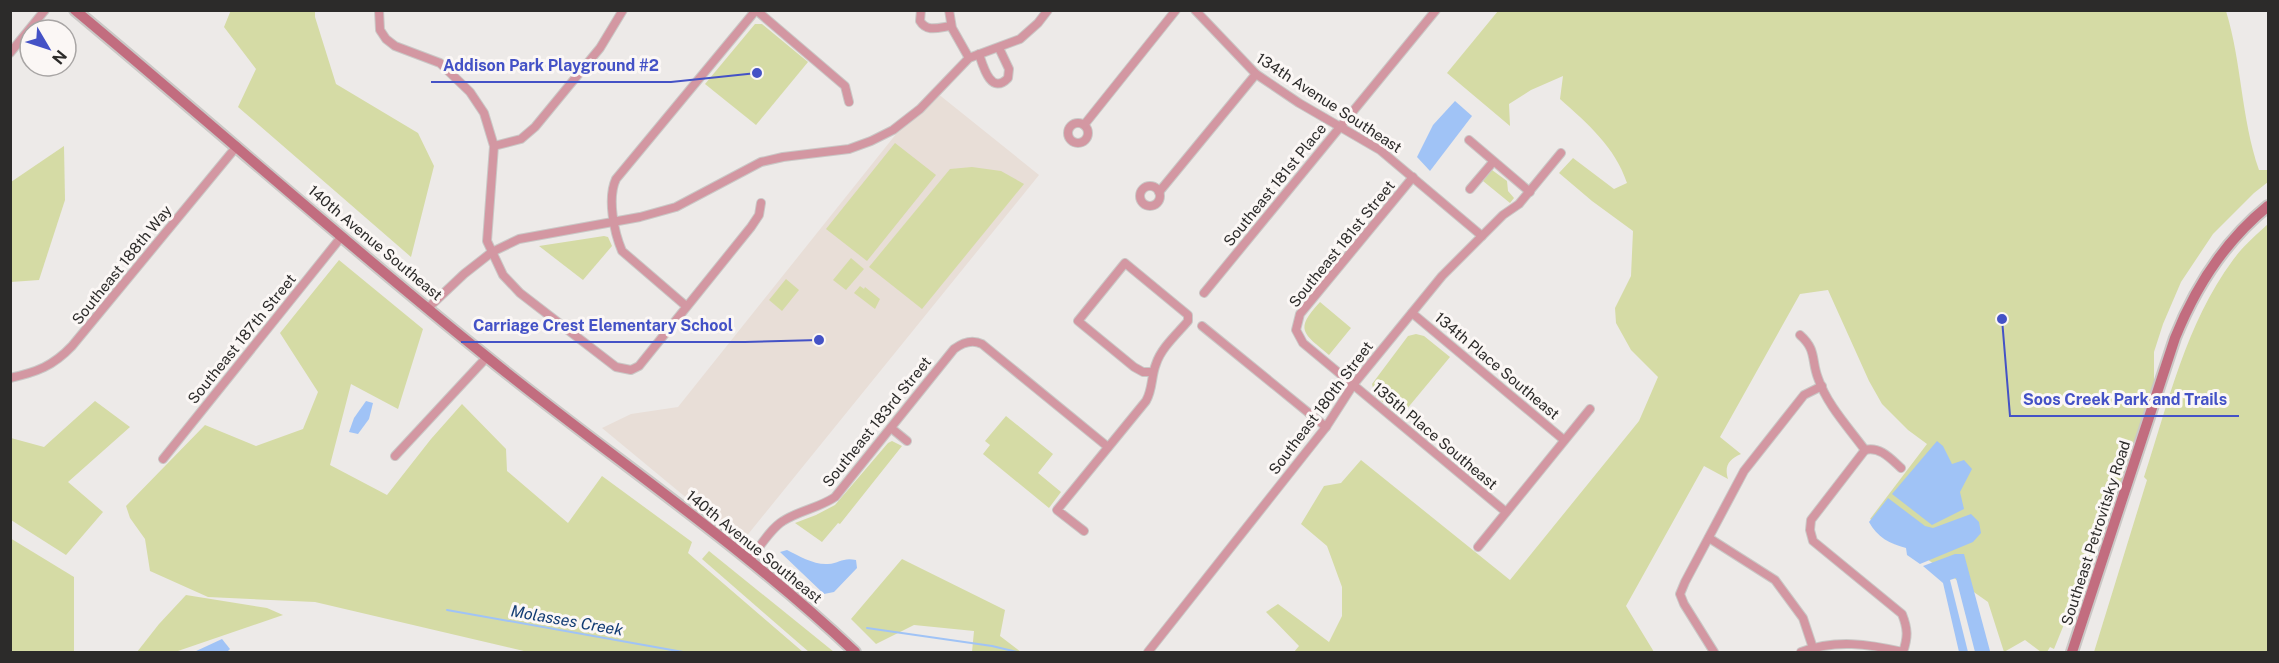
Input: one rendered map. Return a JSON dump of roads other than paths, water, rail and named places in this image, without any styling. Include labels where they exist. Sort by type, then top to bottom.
[{"type":"main road","name":"140th Avenue Southeast","points":[[75,10],[487,357],[749,561],[855,652]]},
{"type":"main road","name":"Southeast Petrovitsky Road","points":[[2072,652],[2168,360],[2186,312],[2205,278],[2230,244],[2268,206]]},
{"type":"street","points":[[10,53],[45,10]]},
{"type":"street","points":[[379,10],[380,30],[386,39],[395,46],[440,63],[454,74],[484,112],[494,146],[494,172],[487,228],[488,241],[503,275],[520,293],[616,367],[631,370],[639,366],[751,227],[759,214],[761,203]]},
{"type":"street","points":[[494,146],[521,139],[535,127],[600,48],[622,10]]},
{"type":"street","points":[[686,306],[622,250],[618,242],[612,188],[616,179],[756,10],[845,86],[849,102]]},
{"type":"street","points":[[921,10],[920,21],[924,27],[931,29],[951,26]]},
{"type":"street","points":[[949,10],[951,26],[969,58]]},
{"type":"street","points":[[428,308],[464,274],[492,252],[519,239],[640,217],[676,207],[762,162],[783,157],[849,149],[871,141],[893,130],[932,98],[969,58],[1020,39],[1038,23],[1048,10]]},
{"type":"street","points":[[1084,125],[1176,10]]},
{"type":"street","name":"134th Avenue Southeast","points":[[1195,10],[1256,74],[1380,150],[1482,236]]},
{"type":"street","name":"Southeast 181st Place","points":[[1204,293],[1436,10]]},
{"type":"street","points":[[979,54],[989,79],[996,84],[1001,83],[1010,74],[999,48]]},
{"type":"street","points":[[1160,192],[1256,74]]},
{"type":"street","points":[[1469,141],[1530,192]]},
{"type":"street","name":"Southeast 188th Way","points":[[10,378],[43,369],[59,360],[237,146]]},
{"type":"street","name":"Southeast 180th Street","points":[[1148,652],[1326,427],[1353,385],[1442,276],[1482,236],[1519,204],[1561,153]]},
{"type":"street","points":[[1470,189],[1493,162]]},
{"type":"street","name":"Southeast 181st Street","points":[[1296,330],[1300,314],[1413,177]]},
{"type":"street","name":"Southeast 187th Street","points":[[163,459],[342,236]]},
{"type":"street","points":[[1083,531],[1057,510],[1146,401],[1151,390],[1158,357],[1188,321],[1188,315],[1125,263],[1078,321],[1134,367],[1143,372],[1153,372]]},
{"type":"street","name":"134th Place Southeast","points":[[1412,313],[1564,440]]},
{"type":"street","points":[[1202,326],[1326,427]]},
{"type":"street","name":"135th Place Southeast","points":[[1296,330],[1303,343],[1506,512]]},
{"type":"street","points":[[1800,335],[1812,350],[1817,378],[1829,401],[1865,450]]},
{"type":"street","name":"Southeast 183rd Street","points":[[749,561],[780,522],[818,507],[835,496],[954,349],[961,344],[976,341],[982,344],[1108,447]]},
{"type":"street","points":[[395,456],[487,357]]},
{"type":"street","points":[[1714,652],[1680,594],[1744,471],[1804,395],[1822,386]]},
{"type":"street","points":[[1478,547],[1590,409]]},
{"type":"street","points":[[891,428],[907,441]]},
{"type":"street","points":[[1802,652],[1834,644],[1865,644],[1903,652],[1908,638],[1902,614],[1814,541],[1810,530],[1811,520],[1865,450],[1881,451],[1901,468]]},
{"type":"street","points":[[1709,538],[1775,580],[1803,618],[1813,648]]},
{"type":"water","points":[[1455,101],[1472,116],[1430,171],[1417,157],[1433,125]]},
{"type":"water","points":[[366,401],[373,403],[369,419],[358,434],[349,432],[354,418]]},
{"type":"water","points":[[1937,441],[1943,446],[1952,464],[1964,460],[1972,469],[1960,492],[1964,509],[1932,525],[1892,494]]},
{"type":"water","points":[[1888,498],[1925,526],[1933,528],[1971,514],[1979,522],[1981,533],[1973,542],[1920,564],[1907,555],[1906,548],[1880,536],[1869,522]]},
{"type":"water","points":[[787,550],[807,560],[823,564],[848,559],[856,560],[857,568],[834,592],[824,594],[780,552]]},
{"type":"water","points":[[1955,554],[1964,554],[1990,651],[1975,652],[1956,578],[1950,580],[1968,652],[1959,652],[1943,583],[1923,566]]},
{"type":"water","points":[[222,639],[230,649],[227,652],[194,652]]},
{"type":"waterway","name":"Molasses Creek","points":[[447,610],[683,652]]},
{"type":"waterway","name":"Molasses Creek","points":[[867,628],[992,646],[1017,652]]},
{"type":"place","name":"Addison Park Playground #2","points":[[757,73]]},
{"type":"place","name":"Soos Creek Park and Trails","points":[[2002,319]]},
{"type":"place","name":"Carriage Crest Elementary School","points":[[819,340]]}]
